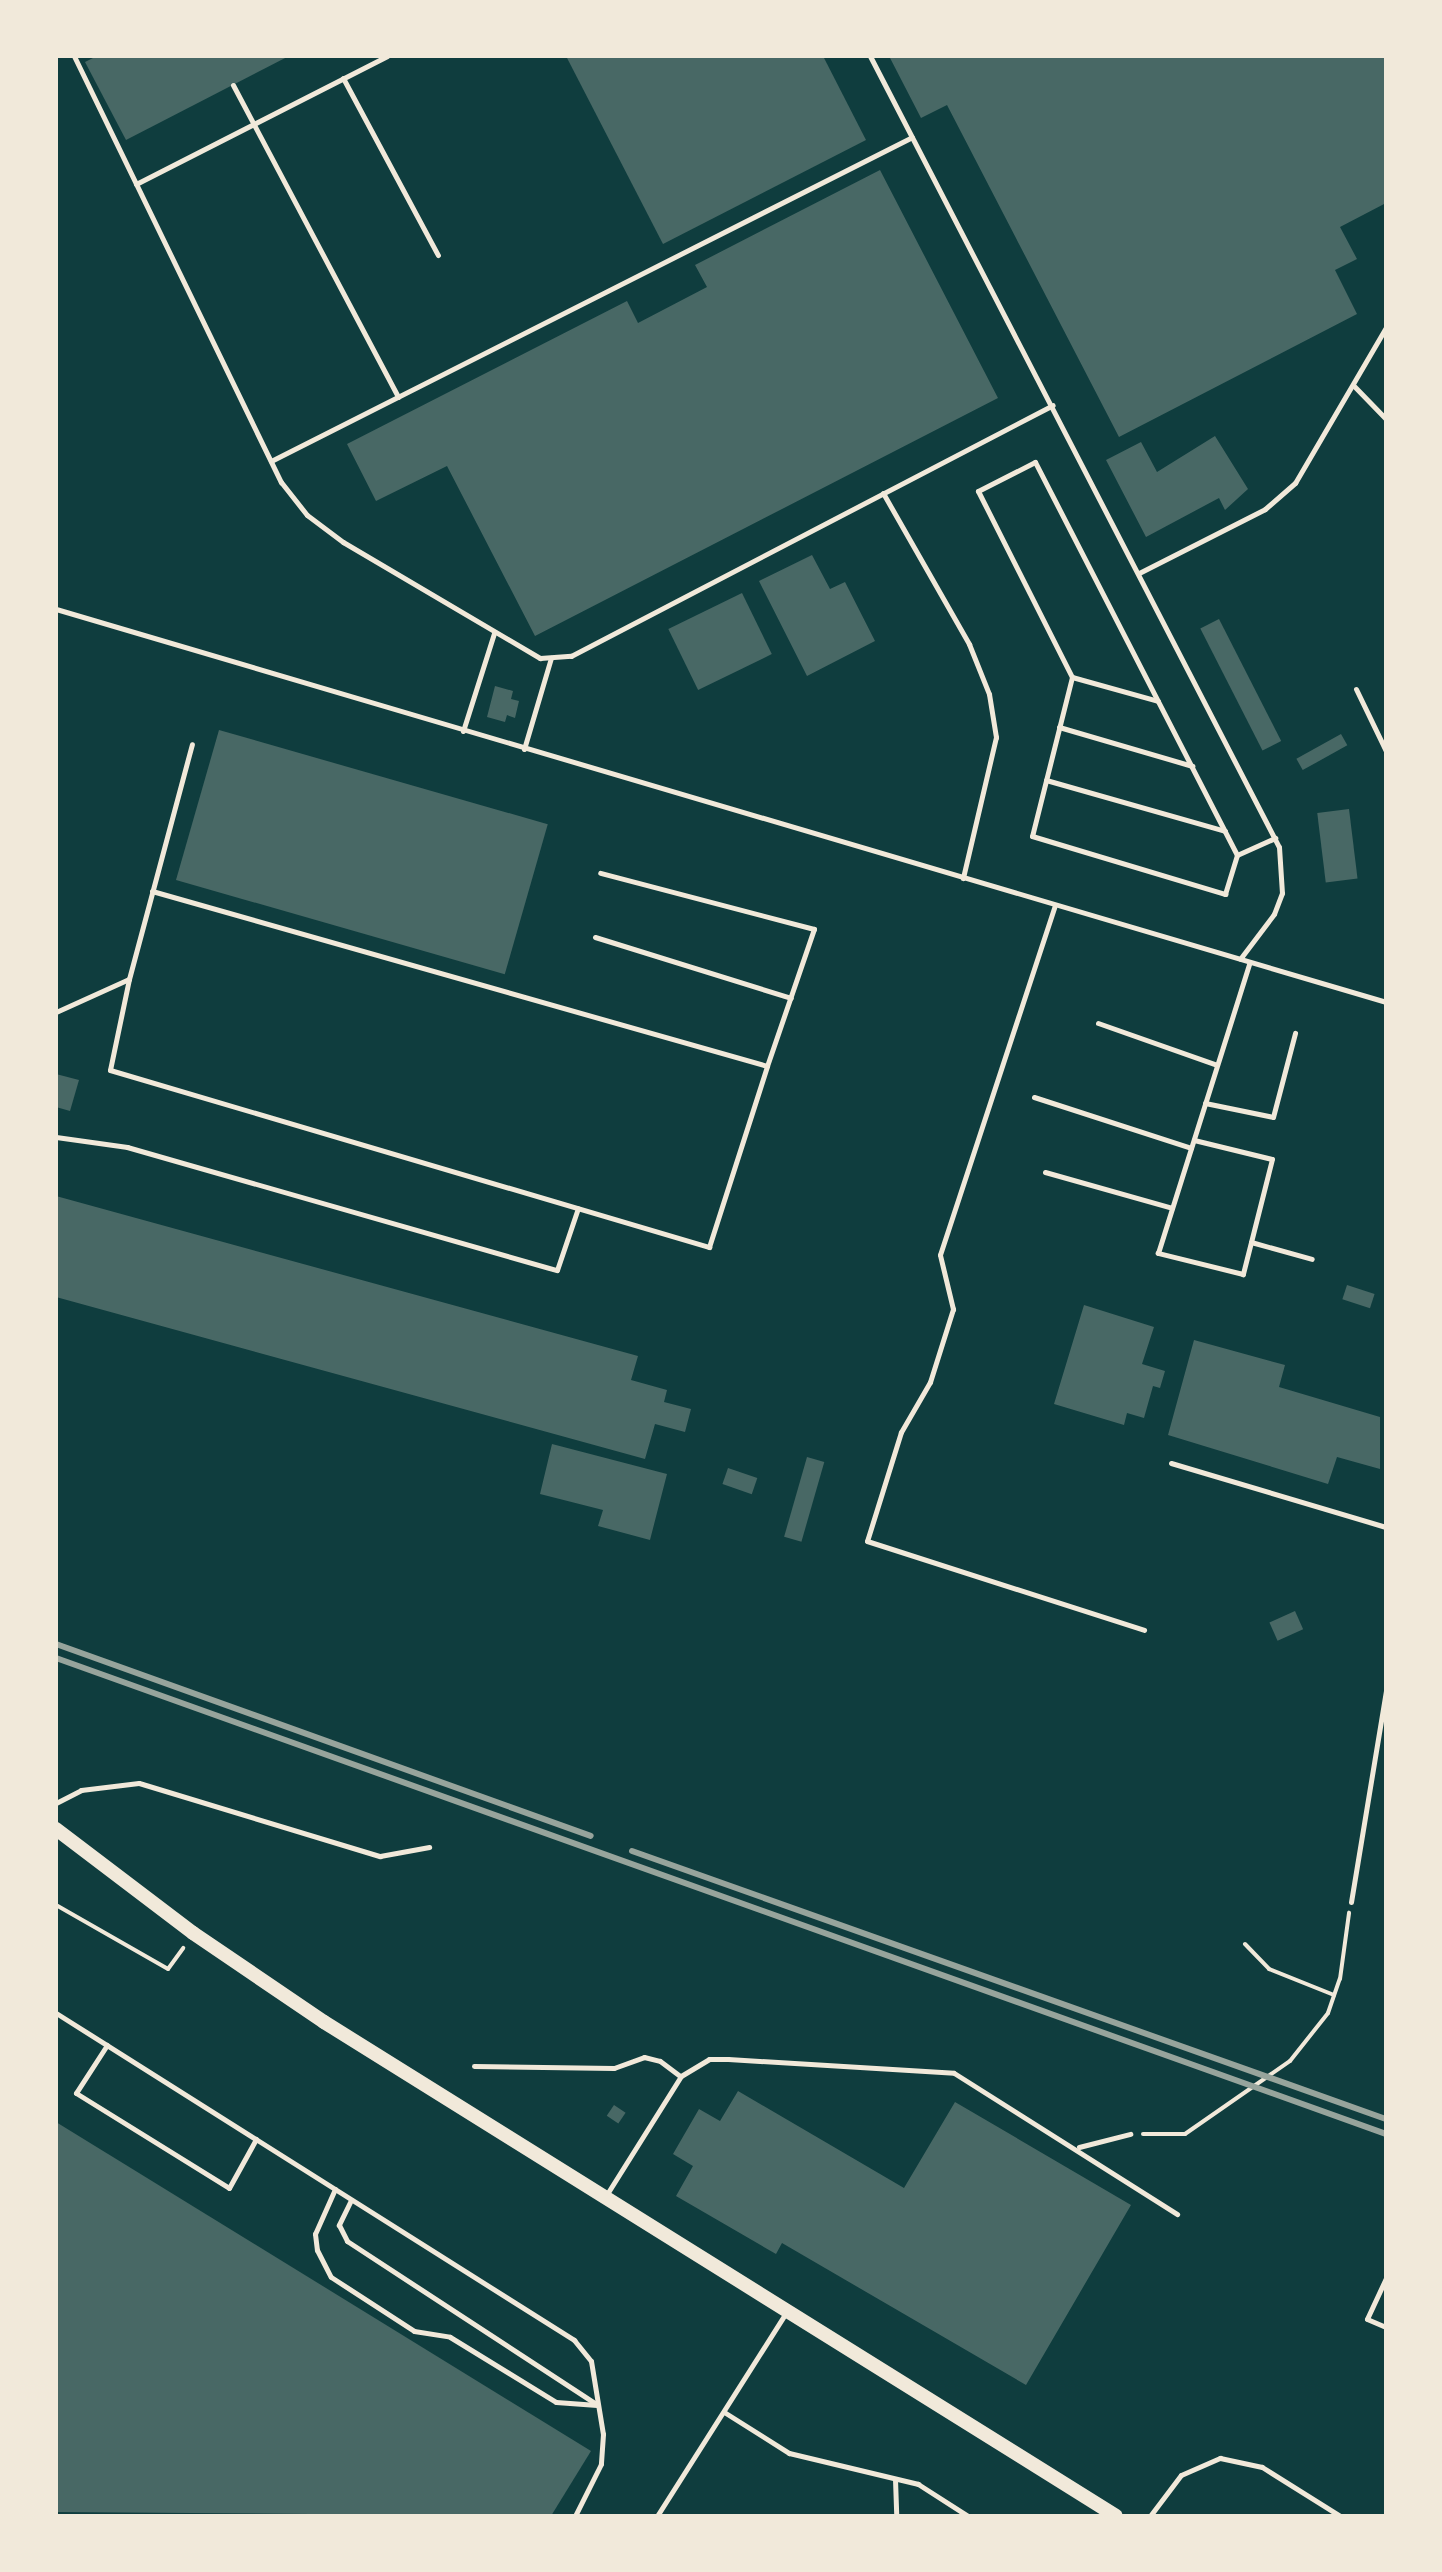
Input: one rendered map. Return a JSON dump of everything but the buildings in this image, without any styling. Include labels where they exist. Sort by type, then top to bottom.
[{"type":"main road","points":[[56,1829],[193,1933],[324,2022],[607,2195],[1116,2516]]},
{"type":"lane","points":[[74,56],[271,461],[307,515],[343,542],[525,652],[551,658],[571,656],[1053,405]]},
{"type":"lane","points":[[136,184],[387,56]]},
{"type":"lane","points":[[870,56],[1275,838],[1284,870],[1282,893],[1274,914],[1240,959]]},
{"type":"lane","points":[[343,78],[438,255]]},
{"type":"lane","points":[[233,85],[398,397]]},
{"type":"lane","points":[[271,461],[912,137]]},
{"type":"lane","points":[[1139,573],[1265,509],[1295,483],[1386,327]]},
{"type":"lane","points":[[1354,386],[1386,419]]},
{"type":"lane","points":[[1035,462],[1237,855],[1225,894],[1032,836],[1072,677],[978,491],[1035,462]]},
{"type":"lane","points":[[883,493],[969,644],[989,694],[996,737],[963,878]]},
{"type":"lane","points":[[56,609],[1386,1002]]},
{"type":"lane","points":[[463,731],[494,633]]},
{"type":"lane","points":[[524,749],[551,658]]},
{"type":"lane","points":[[1072,677],[1158,701]]},
{"type":"lane","points":[[1356,689],[1386,751]]},
{"type":"lane","points":[[1059,727],[1192,766]]},
{"type":"lane","points":[[192,744],[129,979],[110,1070],[709,1247],[814,929],[600,873]]},
{"type":"lane","points":[[1046,780],[1225,831]]},
{"type":"lane","points":[[1237,855],[1275,838]]},
{"type":"lane","points":[[152,891],[767,1066]]},
{"type":"lane","points":[[1055,905],[940,1255],[953,1309],[930,1382],[901,1432],[867,1541],[1144,1630]]},
{"type":"lane","points":[[595,937],[791,998]]},
{"type":"lane","points":[[1194,1140],[1272,1159],[1243,1274],[1158,1253],[1250,962]]},
{"type":"lane","points":[[56,1012],[129,979]]},
{"type":"lane","points":[[1098,1023],[1217,1065]]},
{"type":"lane","points":[[1205,1103],[1273,1117],[1295,1033]]},
{"type":"lane","points":[[1034,1097],[1191,1148]]},
{"type":"lane","points":[[56,1137],[127,1147],[557,1270],[578,1208]]},
{"type":"lane","points":[[1045,1172],[1172,1208]]},
{"type":"lane","points":[[1251,1242],[1312,1259]]},
{"type":"lane","points":[[1171,1463],[1386,1527]]},
{"type":"lane","points":[[1351,1902],[1386,1690]]},
{"type":"lane","points":[[56,1803],[81,1790],[139,1783],[380,1856],[429,1847]]},
{"type":"lane","points":[[56,2013],[574,2340],[591,2361],[603,2434],[601,2464],[575,2516]]},
{"type":"lane","points":[[107,2045],[76,2093],[229,2188],[256,2139]]},
{"type":"lane","points":[[474,2066],[614,2068],[644,2057],[660,2061],[681,2076]]},
{"type":"lane","points":[[607,2195],[681,2076],[709,2059],[728,2059],[954,2073],[1078,2147],[1177,2214]]},
{"type":"lane","points":[[1078,2147],[1130,2134]]},
{"type":"lane","points":[[335,2189],[315,2234],[317,2250],[331,2277],[414,2331],[450,2337],[556,2402],[597,2405]]},
{"type":"lane","points":[[351,2200],[339,2225],[347,2241],[597,2405]]},
{"type":"lane","points":[[1386,2278],[1367,2319],[1386,2327]]},
{"type":"lane","points":[[657,2516],[788,2310]]},
{"type":"lane","points":[[724,2412],[789,2453],[918,2484],[968,2516]]},
{"type":"lane","points":[[1150,2516],[1181,2475],[1220,2458],[1262,2467],[1340,2516]]},
{"type":"lane","points":[[895,2479],[896,2516]]},
{"type":"path","points":[[1130,2134],[1185,2134],[1201,2126],[1290,2061],[1320,2025],[1334,1995],[1351,1902]]},
{"type":"path","points":[[56,1905],[168,1969],[193,1933]]},
{"type":"path","points":[[1245,1944],[1269,1969],[1334,1995]]},
{"type":"railway","points":[[56,1644],[591,1836]]},
{"type":"railway","points":[[56,1658],[1386,2134]]},
{"type":"railway","points":[[632,1851],[1386,2119]]}]
